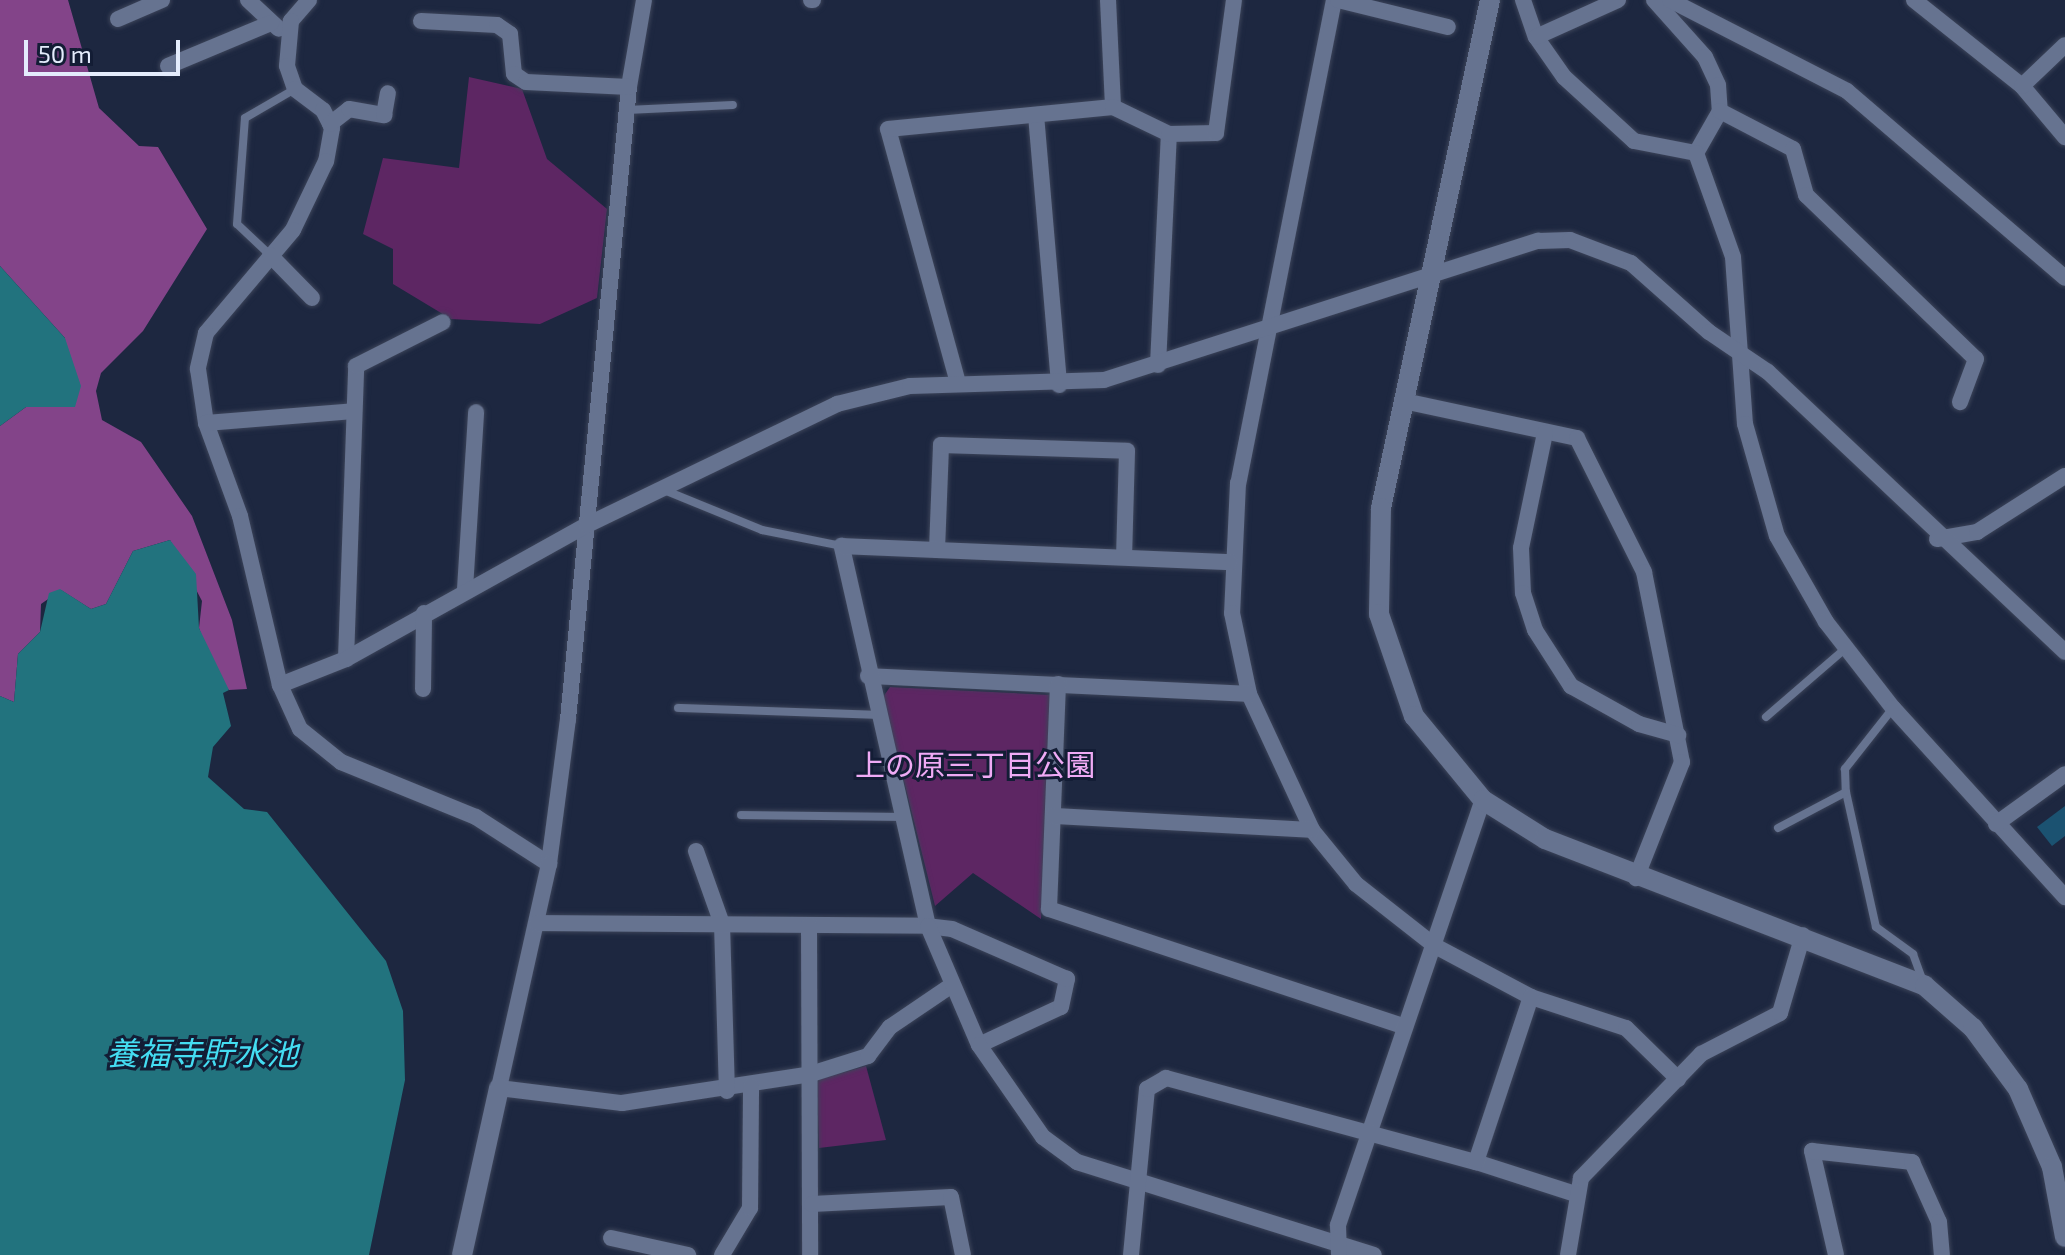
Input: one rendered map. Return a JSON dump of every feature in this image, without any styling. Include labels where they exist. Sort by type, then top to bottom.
[{"type":"street","points":[[118,19],[162,0]]},
{"type":"street","points":[[248,0],[287,35]]},
{"type":"street","points":[[309,0],[287,35],[295,89],[330,124]]},
{"type":"street","points":[[462,1255],[549,864],[587,525],[626,110],[644,0]]},
{"type":"street","points":[[1108,0],[1113,107]]},
{"type":"street","points":[[958,383],[888,129],[1113,107],[1169,134],[1216,133],[1234,0]]},
{"type":"street","points":[[1490,0],[1381,508],[1379,614],[1414,716],[1483,800],[1545,839],[1636,878],[1803,935],[1925,986],[1973,1028],[2018,1089],[2052,1167],[2065,1237]]},
{"type":"street","points":[[1523,0],[1536,37],[1564,77],[1634,141],[1696,153]]},
{"type":"street","points":[[1536,37],[1618,0]]},
{"type":"street","points":[[1654,0],[1705,57],[1718,85],[1720,111],[1696,153],[1733,257],[1735,351],[1745,424],[1777,536],[1846,648],[1893,708],[2065,896]]},
{"type":"street","points":[[1670,0],[1847,91],[2065,278]]},
{"type":"street","points":[[1914,0],[2022,86],[2065,137]]},
{"type":"street","points":[[1448,27],[1337,1],[1268,329],[1230,562],[1249,694],[1312,830],[1356,884],[1435,946],[1531,997],[1626,1028],[1678,1079]]},
{"type":"street","points":[[421,21],[497,25],[510,34],[514,74],[526,82],[629,87]]},
{"type":"street","points":[[168,66],[271,23]]},
{"type":"street","points":[[2022,86],[2065,45]]},
{"type":"street","points":[[388,93],[384,115],[349,109],[330,124],[313,198],[206,333],[198,369],[206,423],[240,516],[280,685],[300,729],[341,762],[476,817],[549,864]]},
{"type":"street","points":[[1720,111],[1793,149],[1806,195],[1976,359],[1960,402]]},
{"type":"street","points":[[1036,115],[1059,385]]},
{"type":"street","points":[[1158,365],[1169,134]]},
{"type":"street","points":[[280,685],[346,659],[465,589],[587,525],[837,404],[958,383],[1059,385],[1158,365],[1538,241],[1570,240],[1631,263],[1735,351],[1768,372],[1937,539],[2065,652]]},
{"type":"street","points":[[270,255],[312,298]]},
{"type":"street","points":[[346,659],[356,366],[443,322]]},
{"type":"street","points":[[1404,401],[1577,438],[1644,572],[1682,762],[1636,878]]},
{"type":"street","points":[[206,423],[354,411]]},
{"type":"street","points":[[465,589],[476,412]]},
{"type":"street","points":[[1545,433],[1521,548],[1535,630],[1571,686],[1627,719],[1678,735]]},
{"type":"street","points":[[937,550],[941,445],[1127,451],[1124,556]]},
{"type":"street","points":[[1937,539],[1977,532],[2065,476]]},
{"type":"street","points":[[1230,562],[842,546],[868,676],[928,926],[949,987],[979,1045],[1043,1137],[1077,1162],[1136,1179],[1338,1250],[1374,1255]]},
{"type":"street","points":[[423,689],[424,613]]},
{"type":"street","points":[[868,676],[1249,694]]},
{"type":"street","points":[[1058,684],[1049,909],[1403,1026]]},
{"type":"street","points":[[1996,824],[2065,774]]},
{"type":"street","points":[[1338,1250],[1403,1026],[1435,946],[1483,800]]},
{"type":"street","points":[[1054,816],[1312,830]]},
{"type":"street","points":[[696,851],[722,924],[727,1091]]},
{"type":"street","points":[[537,923],[928,926],[952,929],[1067,979],[1061,1007],[979,1045]]},
{"type":"street","points":[[809,925],[810,1255]]},
{"type":"street","points":[[1568,1255],[1575,1194],[1581,1178],[1701,1054],[1780,1013],[1803,935]]},
{"type":"street","points":[[499,1088],[622,1103],[727,1091],[811,1074],[868,1056],[890,1027],[949,987]]},
{"type":"street","points":[[1476,1162],[1531,997]]},
{"type":"street","points":[[1131,1255],[1147,1089],[1166,1078],[1369,1136],[1476,1162],[1575,1194]]},
{"type":"street","points":[[722,1255],[750,1208],[751,1086]]},
{"type":"street","points":[[1836,1255],[1812,1151],[1912,1162],[1939,1222],[1942,1255]]},
{"type":"street","points":[[812,1204],[951,1197],[963,1255]]},
{"type":"street","points":[[611,1238],[688,1255]]},
{"type":"lane","points":[[270,255],[237,224],[245,118],[295,89]]},
{"type":"lane","points":[[626,110],[733,105]]},
{"type":"lane","points":[[660,488],[762,530],[842,546]]},
{"type":"lane","points":[[1766,717],[1846,648]]},
{"type":"lane","points":[[678,708],[877,715]]},
{"type":"lane","points":[[1893,708],[1845,769],[1846,792],[1876,927],[1913,954],[1925,986]]},
{"type":"lane","points":[[1778,828],[1846,792]]},
{"type":"lane","points":[[741,815],[902,817]]},
{"type":"green space","points":[[469,77],[522,89],[547,159],[607,209],[597,298],[540,324],[451,319],[393,284],[393,249],[363,234],[383,158],[459,168]]},
{"type":"green space","name":"上の原三丁目公園","points":[[890,687],[1051,695],[1041,919],[973,873],[935,906],[883,697]]},
{"type":"green space","points":[[866,1066],[886,1140],[819,1148],[817,1080]]},
{"type":"shaded area","points":[[0,0],[68,0],[99,108],[139,146],[158,147],[207,229],[143,331],[101,373],[96,391],[102,420],[141,442],[192,516],[232,620],[247,689],[229,690],[216,675],[199,628],[202,601],[170,540],[133,551],[106,604],[91,609],[61,590],[41,604],[40,632],[18,654],[14,702],[0,696],[0,426],[26,407],[67,406],[65,338],[0,266]]},
{"type":"water","points":[[0,266],[65,338],[81,386],[75,407],[26,407],[0,426]]},
{"type":"water","name":"養福寺貯水池","points":[[170,540],[196,574],[199,628],[229,690],[223,693],[231,726],[213,747],[208,777],[244,809],[267,812],[386,961],[403,1011],[405,1080],[369,1255],[0,1255],[0,696],[14,702],[18,654],[40,632],[49,593],[60,589],[91,609],[106,604],[133,551]]},
{"type":"building","points":[[2065,806],[2065,836],[2052,846],[2037,827]]}]
